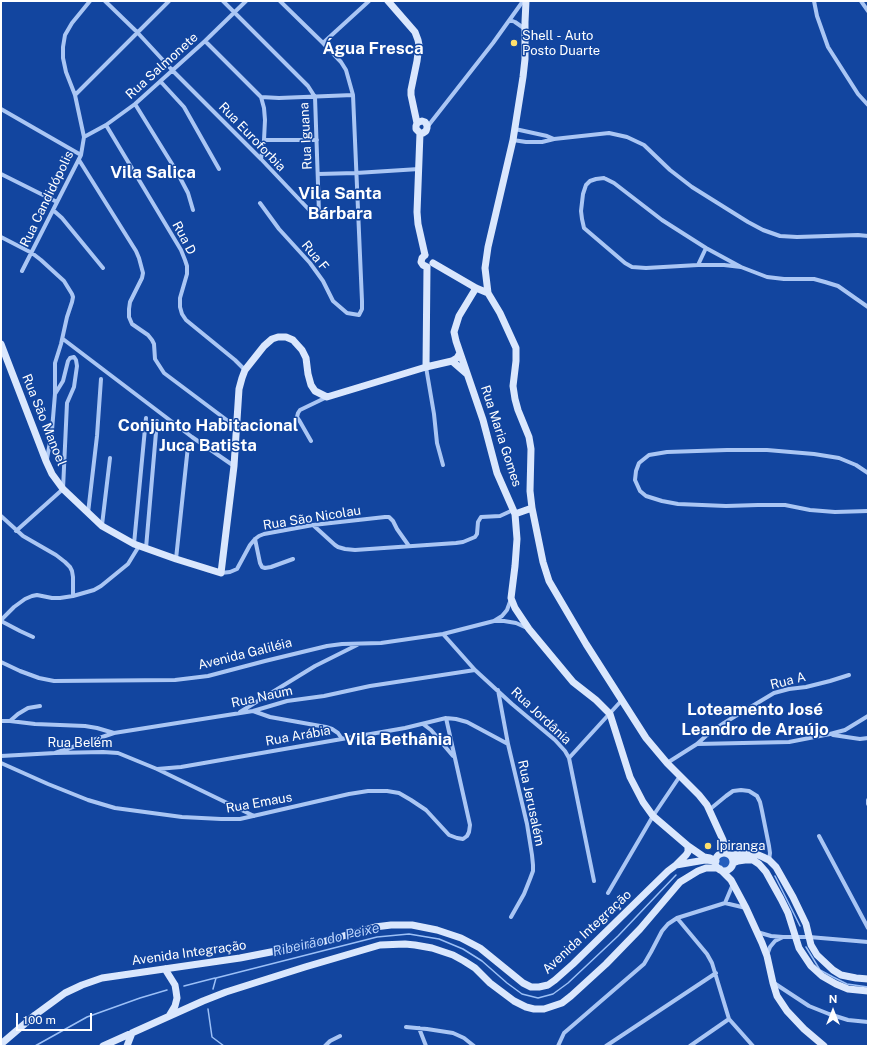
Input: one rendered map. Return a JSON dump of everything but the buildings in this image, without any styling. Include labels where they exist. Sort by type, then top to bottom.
[{"type":"street","name":"Rua Candidópolis","points":[[22,271],[81,155],[84,137],[75,95],[63,58],[63,46],[66,35],[72,23],[90,1]]},
{"type":"street","name":"Rua Euroforbia","points":[[105,1],[137,32],[173,71],[261,159],[316,217]]},
{"type":"street","points":[[75,95],[169,1]]},
{"type":"street","name":"Rua Iguana","points":[[223,1],[308,86],[315,97],[319,213],[316,217]]},
{"type":"street","name":"Rua Salmonete","points":[[84,137],[106,125],[136,104],[173,71],[246,1]]},
{"type":"street","points":[[280,1],[338,58],[346,70],[353,95],[356,173]]},
{"type":"street","points":[[323,43],[369,1]]},
{"type":"street","points":[[388,1],[415,32],[419,44],[411,90],[417,123],[416,129],[420,133],[417,212],[425,256],[431,256],[433,260],[430,265],[426,367],[443,465]]},
{"type":"street","points":[[420,133],[427,130],[427,126],[490,48],[523,1]]},
{"type":"street","points":[[526,1],[525,59],[523,77],[513,140],[488,247],[485,268],[488,293],[500,313],[516,348],[514,399],[529,437],[531,449],[530,491],[543,562],[549,581],[586,644],[646,738],[667,763],[699,795],[709,810],[728,854],[733,860],[732,882],[725,903]]},
{"type":"street","points":[[814,1],[817,16],[828,47],[858,94],[868,106]]},
{"type":"street","points":[[861,1],[868,11]]},
{"type":"street","points":[[510,20],[525,29]]},
{"type":"street","points":[[205,41],[261,97],[265,120],[261,159]]},
{"type":"street","points":[[161,82],[184,107],[219,169]]},
{"type":"street","points":[[261,97],[279,98],[353,95]]},
{"type":"street","points":[[136,104],[177,172],[188,193],[193,210]]},
{"type":"street","points":[[1,109],[81,155]]},
{"type":"street","points":[[417,123],[422,121],[425,122],[427,126]]},
{"type":"street","name":"Rua D","points":[[106,125],[181,250],[185,260],[187,274],[180,298],[182,314],[186,320],[245,370]]},
{"type":"street","points":[[515,129],[554,139]]},
{"type":"street","points":[[513,140],[542,142],[554,139],[609,133],[627,137],[644,145],[670,170],[692,187],[763,230],[780,236],[797,237],[868,236]]},
{"type":"street","points":[[264,140],[317,140]]},
{"type":"street","points":[[79,160],[139,258],[143,273],[130,302],[129,316],[132,324],[148,335],[152,340],[156,359],[164,373],[236,427]]},
{"type":"street","points":[[318,174],[419,169]]},
{"type":"street","name":"Rua F","points":[[260,203],[279,229],[310,263],[323,281],[333,301],[347,313],[351,315],[359,315],[362,309],[362,301],[356,173]]},
{"type":"street","points":[[1,174],[57,202]]},
{"type":"street","points":[[741,267],[724,265],[646,268],[632,267],[625,263],[584,228],[581,211],[583,194],[586,185],[596,178],[604,178],[614,182],[662,220],[706,248],[741,267],[767,277],[784,279],[814,279],[838,286],[868,307]]},
{"type":"street","points":[[53,210],[62,218],[103,268]]},
{"type":"street","points":[[1,237],[32,253],[41,260],[64,281],[73,298],[67,317],[63,339],[55,362],[55,394],[52,430],[46,461]]},
{"type":"street","points":[[698,265],[706,248]]},
{"type":"street","points":[[430,265],[488,293]]},
{"type":"street","name":"Rua Maria Gomes","points":[[476,288],[459,316],[454,332],[483,420],[497,473],[514,512],[517,539],[511,598]]},
{"type":"street","points":[[221,573],[234,466],[239,389],[245,370],[264,346],[272,339],[286,337],[298,344],[304,354],[311,385],[315,390],[327,397]]},
{"type":"street","points":[[63,339],[192,437],[234,466]]},
{"type":"street","name":"Rua São Manoel","points":[[1,344],[46,461],[52,474],[63,489],[102,526],[139,546],[221,573]]},
{"type":"street","points":[[311,441],[299,420],[298,413],[300,410],[327,397],[426,367],[452,361],[457,358],[460,353]]},
{"type":"street","points":[[16,531],[63,489],[67,403],[74,387],[77,366],[74,357],[70,358],[68,361],[63,381],[55,394]]},
{"type":"street","points":[[452,361],[468,376]]},
{"type":"street","points":[[88,514],[97,436],[101,380]]},
{"type":"street","points":[[139,546],[146,418]]},
{"type":"street","points":[[33,637],[1,620],[14,607],[32,596],[37,595],[60,598],[94,590],[128,564],[139,546],[157,421]]},
{"type":"street","points":[[176,559],[188,446]]},
{"type":"street","points":[[868,472],[839,458],[814,454],[775,451],[727,450],[667,452],[649,455],[639,462],[635,480],[640,491],[646,496],[678,504],[785,506],[835,512],[868,511]]},
{"type":"street","points":[[102,526],[110,458]]},
{"type":"street","points":[[313,525],[335,545],[345,549],[355,550],[456,543],[470,540],[478,534],[478,522],[481,517],[500,516],[532,508]]},
{"type":"street","points":[[1,516],[22,536],[56,555],[70,567],[73,577],[73,596]]},
{"type":"street","name":"Rua São Nicolau","points":[[221,573],[230,572],[237,569],[250,545],[255,539],[264,534],[313,525],[385,517],[393,521],[409,546]]},
{"type":"street","points":[[255,539],[260,563],[265,568],[293,558]]},
{"type":"street","points":[[494,621],[502,616],[507,610],[511,598]]},
{"type":"street","points":[[511,598],[515,608],[529,629],[574,682],[610,714],[630,777],[643,802],[653,816],[688,846],[726,870],[738,861],[753,860],[759,864],[766,872],[784,906],[799,948],[811,966],[822,976],[836,984],[848,989],[868,991]]},
{"type":"street","points":[[494,621],[516,623],[529,629]]},
{"type":"street","name":"Avenida Galiléia","points":[[1,662],[39,678],[54,681],[175,680],[208,676],[327,646],[381,643],[443,634],[494,621]]},
{"type":"street","name":"Rua Jordânia","points":[[443,634],[475,670],[512,704],[555,740],[565,751],[569,758],[594,881]]},
{"type":"street","points":[[239,713],[315,666],[360,644]]},
{"type":"street","name":"Rua Naum","points":[[55,753],[114,733],[253,711],[287,701],[324,696],[370,686],[475,670]]},
{"type":"street","name":"Rua A","points":[[667,763],[697,744],[724,723],[774,693],[830,681],[849,675]]},
{"type":"street","name":"Rua Jerusalém","points":[[498,690],[508,744],[527,824],[533,865],[533,871],[524,894],[511,917]]},
{"type":"street","points":[[569,758],[622,700]]},
{"type":"street","points":[[10,721],[28,708],[40,706]]},
{"type":"street","points":[[253,711],[270,717],[326,727],[338,733],[342,739]]},
{"type":"street","points":[[697,744],[788,742],[845,730],[868,716]]},
{"type":"street","points":[[446,718],[454,757]]},
{"type":"street","name":"Rua Arábia","points":[[156,769],[181,767],[342,739],[423,724],[446,718],[467,722],[508,744]]},
{"type":"street","points":[[1,721],[85,726],[114,733]]},
{"type":"street","points":[[423,724],[432,730],[454,757]]},
{"type":"street","points":[[830,734],[860,739],[868,738]]},
{"type":"street","name":"Rua Belém","points":[[1,756],[55,753],[118,753],[156,769],[254,816]]},
{"type":"street","name":"Rua Emaus","points":[[1,763],[88,800],[115,808],[196,818],[240,819],[349,794],[368,791],[400,793],[426,810],[449,835],[463,839],[469,832],[470,825],[454,757]]},
{"type":"street","points":[[608,893],[653,816],[680,775]]},
{"type":"street","points":[[709,810],[733,792],[741,790],[749,791],[756,796],[760,802],[762,811],[769,846],[769,860]]},
{"type":"street","points":[[819,836],[868,928]]},
{"type":"street","name":"Avenida Integração","points":[[1,1044],[65,993],[102,978],[240,958],[322,942],[375,927],[391,925],[412,925],[437,930],[461,938],[480,948],[523,983],[531,987],[548,985],[573,964],[668,871],[676,865],[688,852],[688,846]]},
{"type":"street","points":[[718,864],[720,854],[756,854],[769,860],[782,876],[806,924],[811,945],[817,955],[833,970],[841,975],[868,979]]},
{"type":"street","points":[[676,865],[705,860],[718,864],[732,882],[757,932],[767,956],[777,996],[787,1011],[804,1029],[824,1046]]},
{"type":"street","points":[[103,1046],[226,992],[380,945],[405,944],[424,946],[453,955],[474,968],[490,983],[514,1001],[526,1007],[544,1009],[562,1003],[606,964],[640,929],[680,882],[698,871],[718,864]]},
{"type":"street","points":[[558,1046],[564,1033],[644,964],[662,931],[668,924],[677,918],[725,903],[746,908]]},
{"type":"street","points":[[677,918],[712,962],[729,1019],[753,1046]]},
{"type":"street","points":[[757,932],[771,936],[795,936],[868,942]]},
{"type":"street","points":[[767,956],[770,947],[775,941],[783,937]]},
{"type":"street","points":[[165,969],[175,985],[177,998],[175,1006],[169,1016]]},
{"type":"street","points":[[606,1046],[716,973]]},
{"type":"street","points":[[773,983],[809,1006],[848,1020],[868,1022]]},
{"type":"street","points":[[690,1046],[729,1019]]},
{"type":"street","points":[[406,1027],[439,1030],[453,1033],[464,1038],[474,1046]]},
{"type":"street","points":[[418,1028],[426,1046]]},
{"type":"street","points":[[127,1046],[132,1033]]},
{"type":"street","points":[[325,1046],[330,1041],[340,1036]]},
{"type":"street","points":[[112,1042],[120,1046]]},
{"type":"shaded area","points":[[724,854],[729,856],[731,861],[729,866],[724,868],[719,866],[717,861],[719,856]]},
{"type":"waterway","name":"Ribeirão do Peixe","points":[[213,989],[216,978],[377,937],[409,934],[439,939],[463,949],[482,961],[522,994],[538,998],[553,994],[568,983],[618,936],[676,875]]},
{"type":"waterway","name":"Ribeirão do Peixe","points":[[775,876],[800,926]]},
{"type":"waterway","name":"Ribeirão do Peixe","points":[[806,947],[820,970],[847,984],[868,987]]},
{"type":"waterway","points":[[184,986],[215,978]]},
{"type":"waterway","points":[[35,1046],[87,1017],[167,990]]},
{"type":"waterway","name":"Ribeirão do Peixe","points":[[208,1009],[212,1037],[224,1046]]},
{"type":"place","name":"Shell - Auto Posto Duarte","points":[[514,43]]},
{"type":"place","name":"Ipiranga","points":[[708,846]]},
{"type":"district","name":"Água Fresca","points":[[373,49]]},
{"type":"district","name":"Vila Salica","points":[[153,173]]},
{"type":"district","name":"Vila Santa Bárbara","points":[[340,204]]},
{"type":"district","name":"Conjunto Habitacional Juca Batista","points":[[208,436]]},
{"type":"district","name":"Loteamento José Leandro de Araújo","points":[[755,720]]},
{"type":"district","name":"Vila Bethânia","points":[[398,740]]}]
